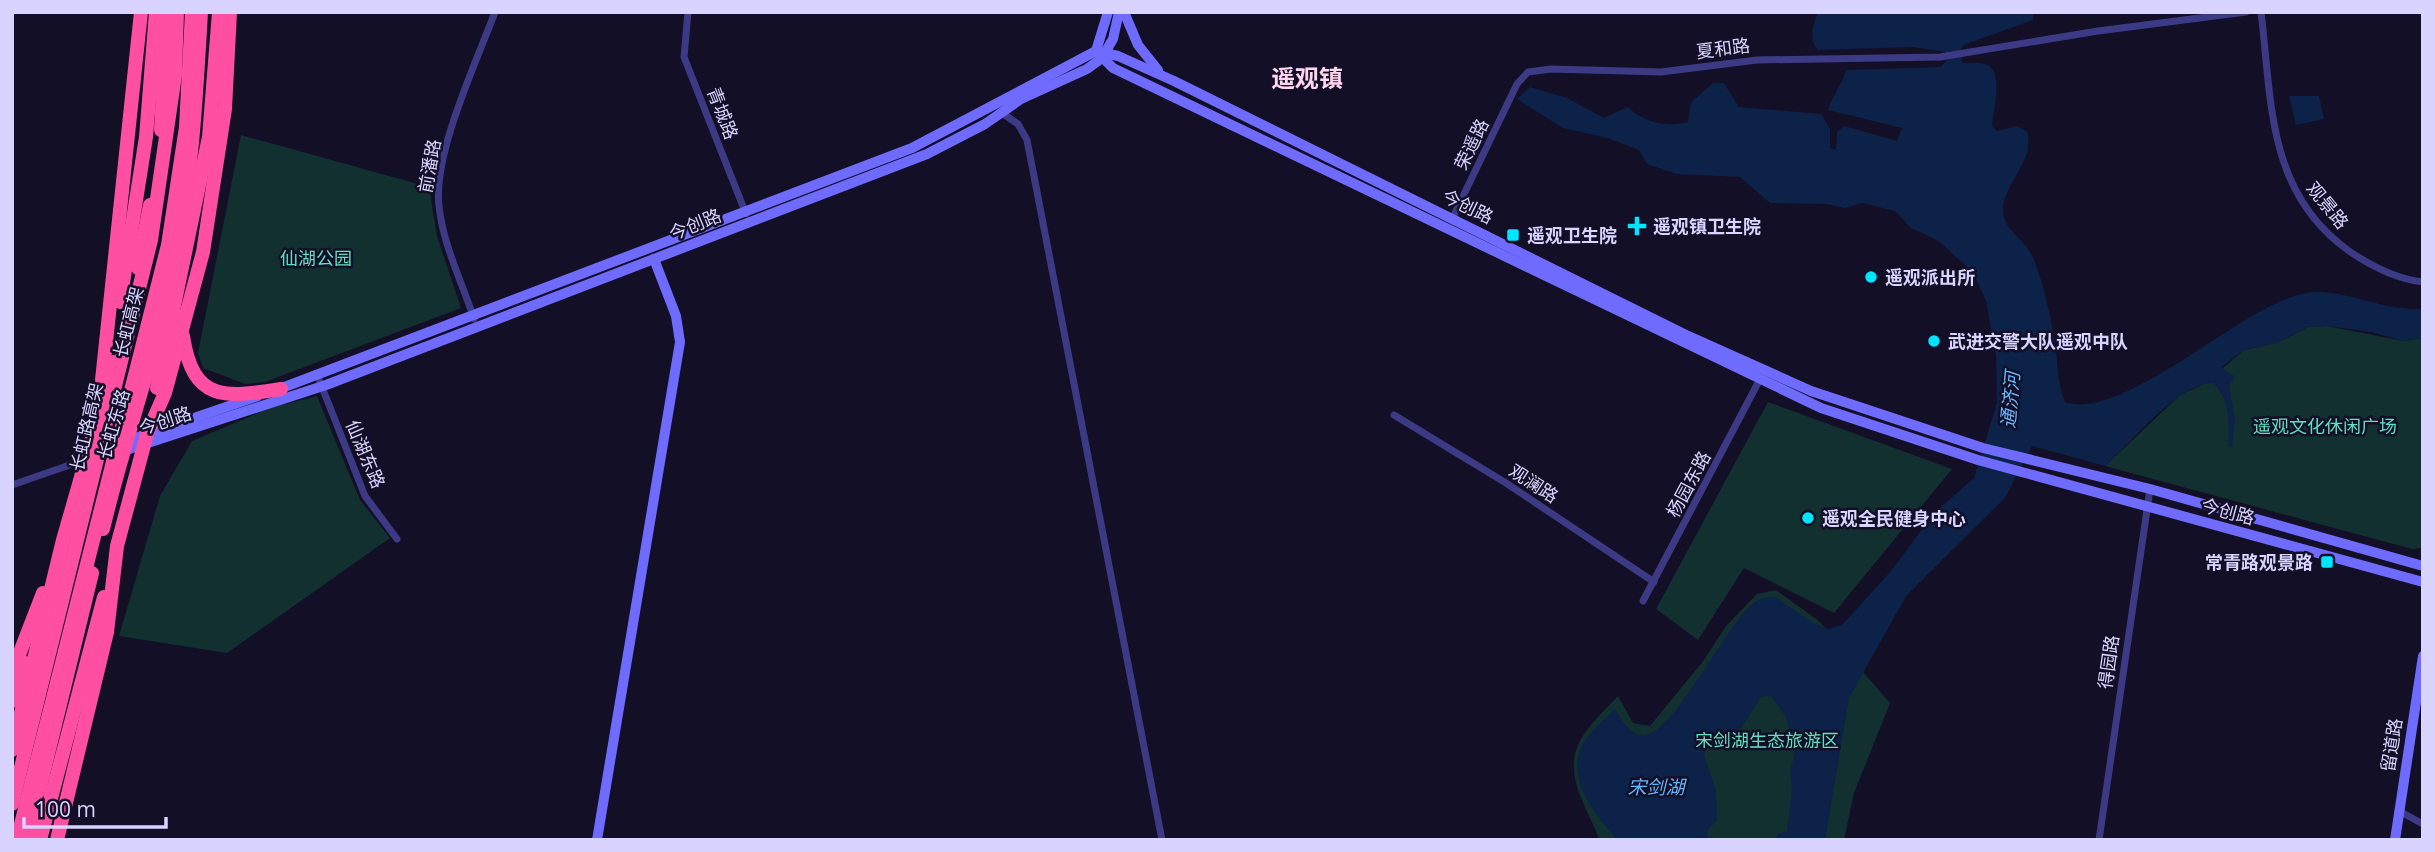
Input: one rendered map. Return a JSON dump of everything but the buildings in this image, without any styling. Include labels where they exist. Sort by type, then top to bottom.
[{"type":"highway","points":[[100,399],[141,12]]},
{"type":"highway","points":[[92,439],[125,276],[146,137],[156,12]]},
{"type":"highway","name":"长虹东路","points":[[12,750],[63,540],[132,298],[153,185],[166,71],[167,12]]},
{"type":"highway","name":"长虹路高架","points":[[12,804],[151,240],[172,102],[177,12]]},
{"type":"highway","name":"长虹高架","points":[[17,840],[168,245],[186,127],[192,12]]},
{"type":"highway","name":"长虹东路","points":[[27,840],[104,522],[128,446],[172,275],[198,106],[201,12]]},
{"type":"highway","points":[[40,840],[145,440],[181,281],[211,110],[219,12]]},
{"type":"highway","points":[[145,440],[165,393],[203,252],[225,109],[230,12]]},
{"type":"highway","points":[[182,331],[186,357],[194,377],[209,388],[240,395],[281,389]]},
{"type":"highway","points":[[12,673],[63,540]]},
{"type":"highway","points":[[57,840],[107,632],[117,546]]},
{"type":"highway","points":[[12,701],[38,604]]},
{"type":"main road","points":[[1101,54],[1108,12]]},
{"type":"main road","points":[[1101,54],[1113,39],[1119,12]]},
{"type":"main road","points":[[1124,12],[1133,36],[1152,65],[1174,81]]},
{"type":"main road","name":"今创路","points":[[87,459],[319,381],[747,217],[927,153],[1002,113],[1021,99],[1087,69],[1101,54]]},
{"type":"main road","name":"今创路","points":[[475,322],[654,259],[912,148],[1101,54],[1174,81],[1453,217],[1684,334],[1811,391],[1983,448],[2150,489],[2423,566]]},
{"type":"main road","name":"今创路","points":[[1101,54],[1113,68],[1759,381],[1821,408],[1978,460],[2423,582]]},
{"type":"main road","points":[[597,840],[680,342],[676,316],[654,259]]},
{"type":"main road","name":"今创路","points":[[145,440],[281,389],[319,381]]},
{"type":"main road","name":"留道路","points":[[2395,840],[2423,656]]},
{"type":"street","name":"前潘路","points":[[475,322],[444,233],[439,193],[447,143],[495,12]]},
{"type":"street","name":"青城路","points":[[688,12],[684,57],[747,217]]},
{"type":"street","name":"夏和路","points":[[1517,84],[1528,72],[1538,69],[1650,73],[1757,60],[1961,55],[2098,31],[2246,12]]},
{"type":"street","name":"观景路","points":[[2261,12],[2277,136],[2284,170],[2298,197],[2339,244],[2363,261],[2389,274],[2423,282]]},
{"type":"street","name":"荣遥路","points":[[1453,217],[1517,84]]},
{"type":"street","points":[[1002,113],[1018,124],[1027,140],[1162,840]]},
{"type":"street","name":"仙湖东路","points":[[319,381],[365,496],[397,539]]},
{"type":"street","name":"杨园东路","points":[[1643,601],[1759,381]]},
{"type":"street","name":"观澜路","points":[[1394,415],[1506,483],[1654,582]]},
{"type":"street","points":[[12,485],[87,459]]},
{"type":"street","name":"得园路","points":[[2099,840],[2150,489]]},
{"type":"street","points":[[2399,811],[2423,824]]},
{"type":"green space","name":"仙湖公园","points":[[241,135],[429,187],[437,236],[461,308],[265,382],[245,384],[203,368],[198,353]]},
{"type":"green space","name":"遥观文化休闲广场","points":[[2327,326],[2403,341],[2423,338],[2423,548],[2412,549],[2105,466],[2180,395],[2204,384],[2244,350],[2279,342],[2308,327]]},
{"type":"green space","points":[[317,396],[360,500],[390,538],[227,653],[119,636],[160,496],[192,441],[270,408]]},
{"type":"green space","name":"遥观全民健身中心","points":[[1768,402],[1952,469],[1834,613],[1744,568],[1698,640],[1656,609]]},
{"type":"green space","name":"宋剑湖","points":[[1776,590],[1819,621],[1890,703],[1854,793],[1844,840],[1599,840],[1582,800],[1574,767],[1575,754],[1587,730],[1618,696],[1633,723],[1650,726],[1704,660],[1726,626],[1757,594]]},
{"type":"water","name":"通济河","points":[[1818,12],[2034,12],[2033,20],[1966,44],[1961,48],[1962,63],[1985,64],[1995,74],[1992,125],[1997,131],[2017,126],[2027,132],[2027,153],[2007,193],[2003,212],[2008,225],[2026,246],[2038,270],[2049,312],[2059,381],[2065,402],[2086,404],[2112,398],[2141,385],[2255,314],[2293,296],[2306,293],[2336,294],[2396,307],[2423,309],[2423,338],[2403,341],[2371,332],[2327,326],[2308,327],[2279,342],[2244,350],[2221,367],[2235,377],[2229,386],[2235,420],[2232,447],[2228,446],[2226,405],[2213,383],[2199,386],[2170,403],[2105,466],[2032,446],[2005,498],[1906,596],[1849,698],[1825,840],[1775,840],[1778,834],[1787,831],[1792,789],[1790,772],[1795,753],[1786,717],[1771,696],[1761,697],[1741,728],[1707,745],[1704,755],[1716,791],[1717,820],[1707,831],[1708,840],[1618,840],[1592,808],[1577,769],[1584,742],[1594,729],[1615,709],[1633,732],[1641,735],[1654,731],[1684,700],[1731,630],[1758,600],[1774,596],[1813,623],[1828,629],[1842,625],[1892,570],[1933,514],[1974,478],[1997,403],[1996,356],[1986,301],[1973,272],[1937,240],[1911,228],[1895,211],[1863,203],[1845,208],[1827,204],[1770,203],[1740,177],[1677,174],[1647,164],[1639,150],[1608,138],[1563,128],[1517,99],[1530,87],[1567,98],[1604,118],[1628,107],[1641,117],[1655,122],[1680,124],[1688,122],[1691,102],[1713,83],[1724,83],[1739,107],[1821,114],[1830,129],[1830,148],[1836,150],[1837,132],[1844,126],[1897,141],[1902,128],[1828,110],[1846,70],[1941,67],[1948,59],[1946,52],[1913,47],[1818,50],[1812,37]]},
{"type":"water","points":[[2289,96],[2319,96],[2324,119],[2296,125]]},
{"type":"place","name":"遥观镇卫生院","points":[[1637,226]]},
{"type":"place","name":"遥观卫生院","points":[[1513,235]]},
{"type":"place","name":"遥观派出所","points":[[1871,277]]},
{"type":"place","name":"武进交警大队遥观中队","points":[[1934,341]]},
{"type":"place","name":"遥观全民健身中心","points":[[1808,518]]},
{"type":"place","name":"常青路观景路","points":[[2327,562]]},
{"type":"district","name":"遥观镇","points":[[1307,77]]},
{"type":"park label","name":"宋剑湖生态旅游区","points":[[1767,740]]}]
